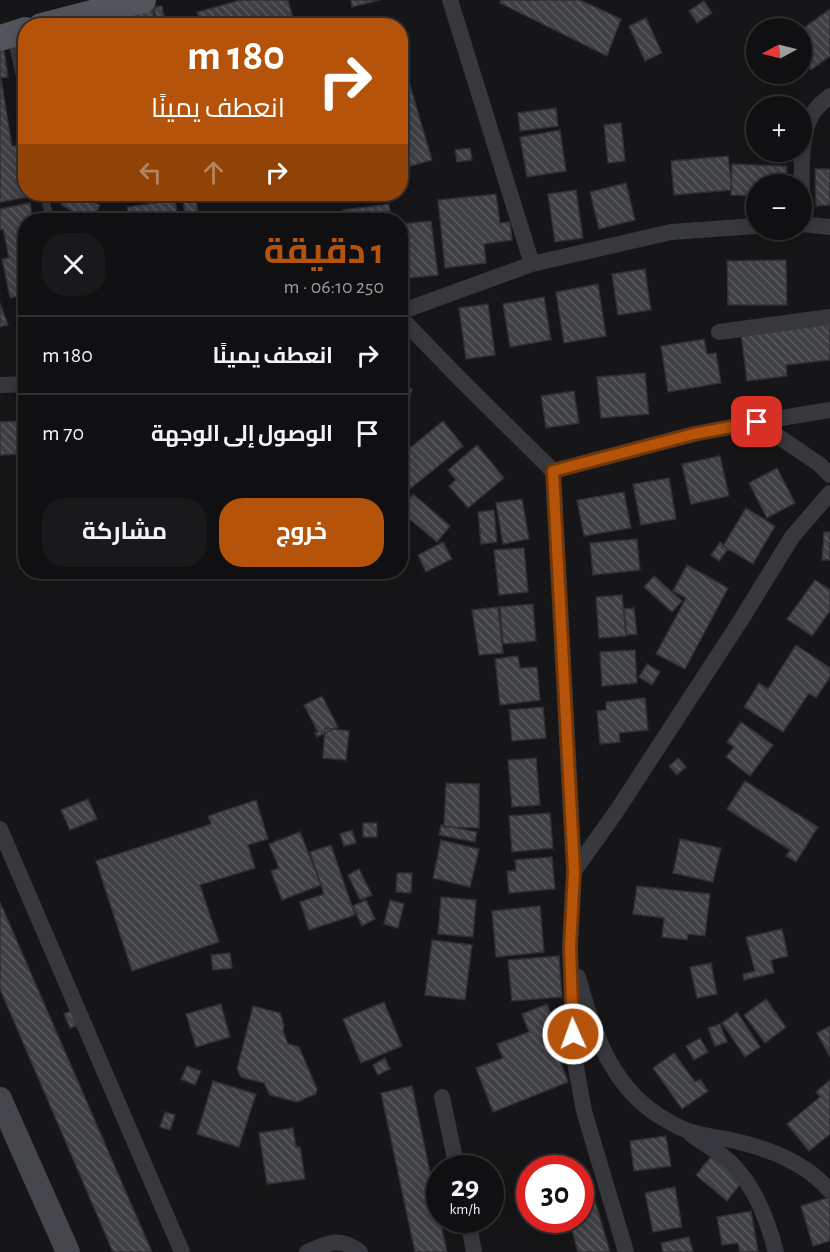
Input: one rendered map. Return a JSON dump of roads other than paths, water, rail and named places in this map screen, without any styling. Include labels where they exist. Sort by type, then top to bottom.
[{"type":"main road","points":[[72,18],[143,0]]},
{"type":"street","points":[[450,0],[532,264]]},
{"type":"street","points":[[803,174],[804,140],[808,121],[818,105],[830,96]]},
{"type":"street","points":[[812,225],[830,227]]},
{"type":"street","points":[[408,309],[532,264],[671,232],[746,227]]},
{"type":"street","points":[[719,332],[830,317]]},
{"type":"street","points":[[408,325],[553,471],[574,872],[570,947],[574,1056],[584,1111],[626,1252]]},
{"type":"street","points":[[0,385],[18,384]]},
{"type":"street","points":[[553,471],[694,434],[830,410]]},
{"type":"street","points":[[757,422],[826,466]]},
{"type":"street","points":[[574,872],[616,812],[741,620],[792,537],[830,493]]},
{"type":"street","points":[[0,828],[182,1252]]},
{"type":"street","points":[[570,947],[589,1017],[604,1053],[622,1083],[652,1112],[685,1130],[730,1162],[755,1194],[770,1228],[776,1252]]},
{"type":"street","points":[[442,1097],[454,1155]]},
{"type":"street","points":[[0,1099],[68,1252]]},
{"type":"street","points":[[685,1130],[737,1141],[789,1158],[830,1191]]},
{"type":"street","points":[[470,1233],[474,1252]]},
{"type":"street","points":[[307,1252],[331,1241],[346,1243],[360,1252]]},
{"type":"lane","points":[[12,34],[18,64]]}]
